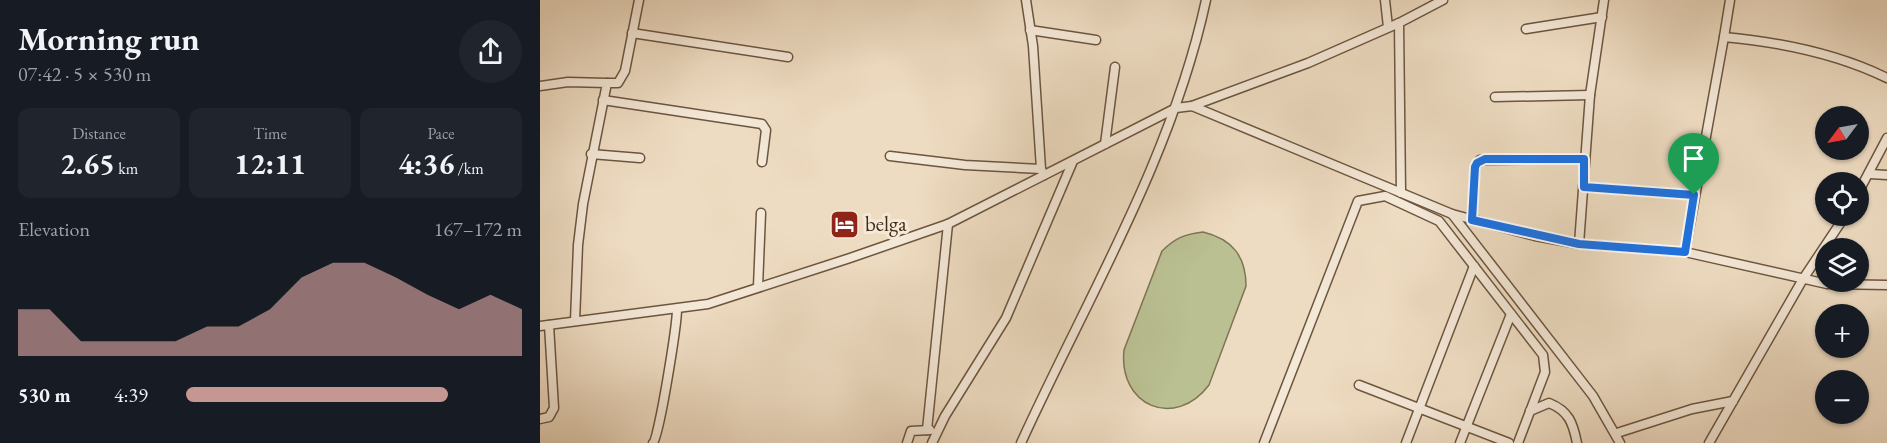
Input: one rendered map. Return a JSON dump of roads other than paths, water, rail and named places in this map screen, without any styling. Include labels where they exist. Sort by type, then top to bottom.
[{"type":"street","points":[[540,86],[568,82],[618,82],[622,78],[639,0]]},
{"type":"street","points":[[1026,0],[1042,172]]},
{"type":"street","points":[[1021,443],[1092,300],[1176,108],[1206,0]]},
{"type":"street","points":[[1385,0],[1388,27]]},
{"type":"street","points":[[540,418],[549,417],[554,408],[544,325],[708,304],[948,224],[1042,172],[1073,161],[1176,108],[1192,106],[1308,63],[1399,23],[1443,0]]},
{"type":"street","points":[[1579,244],[1590,95],[1604,0]]},
{"type":"street","points":[[1685,252],[1730,0]]},
{"type":"street","points":[[1526,29],[1602,17]]},
{"type":"street","points":[[1399,23],[1401,193]]},
{"type":"street","points":[[1030,30],[1096,40]]},
{"type":"street","points":[[632,33],[788,57]]},
{"type":"street","points":[[1724,37],[1763,40],[1800,48],[1842,60],[1887,78]]},
{"type":"street","points":[[1105,144],[1115,67]]},
{"type":"street","points":[[575,321],[578,245],[591,154],[607,83]]},
{"type":"street","points":[[1495,97],[1590,95]]},
{"type":"street","points":[[603,100],[762,124],[766,130],[762,162]]},
{"type":"street","points":[[1192,106],[1452,214],[1472,220],[1579,244],[1685,252],[1835,285],[1887,285]]},
{"type":"street","points":[[1887,138],[1870,174],[1887,175]]},
{"type":"street","points":[[591,154],[640,158]]},
{"type":"street","points":[[890,156],[1042,172]]},
{"type":"street","points":[[1472,220],[1475,167],[1480,160],[1584,159]]},
{"type":"street","points":[[932,443],[937,430],[1006,318],[1073,161]]},
{"type":"street","points":[[1584,187],[1694,195]]},
{"type":"street","points":[[1264,443],[1358,201],[1385,196],[1439,221],[1543,355],[1545,372],[1518,443]]},
{"type":"street","points":[[758,287],[761,213]]},
{"type":"street","points":[[1452,214],[1593,396],[1617,433],[1620,443]]},
{"type":"street","points":[[927,430],[949,244],[948,224]]},
{"type":"street","points":[[1708,443],[1803,279],[1838,226]]},
{"type":"street","points":[[1406,443],[1474,266]]},
{"type":"street","points":[[653,443],[657,437],[661,401],[670,369],[678,309]]},
{"type":"street","points":[[1460,443],[1511,314]]},
{"type":"street","points":[[1541,383],[1549,403],[1565,411],[1571,419],[1577,443]]},
{"type":"street","points":[[1359,386],[1509,443]]},
{"type":"street","points":[[1617,433],[1670,415],[1733,401]]},
{"type":"street","points":[[1530,411],[1549,403]]},
{"type":"street","points":[[907,443],[909,432],[937,430]]},
{"type":"place","name":"belga","points":[[844,224]]}]
